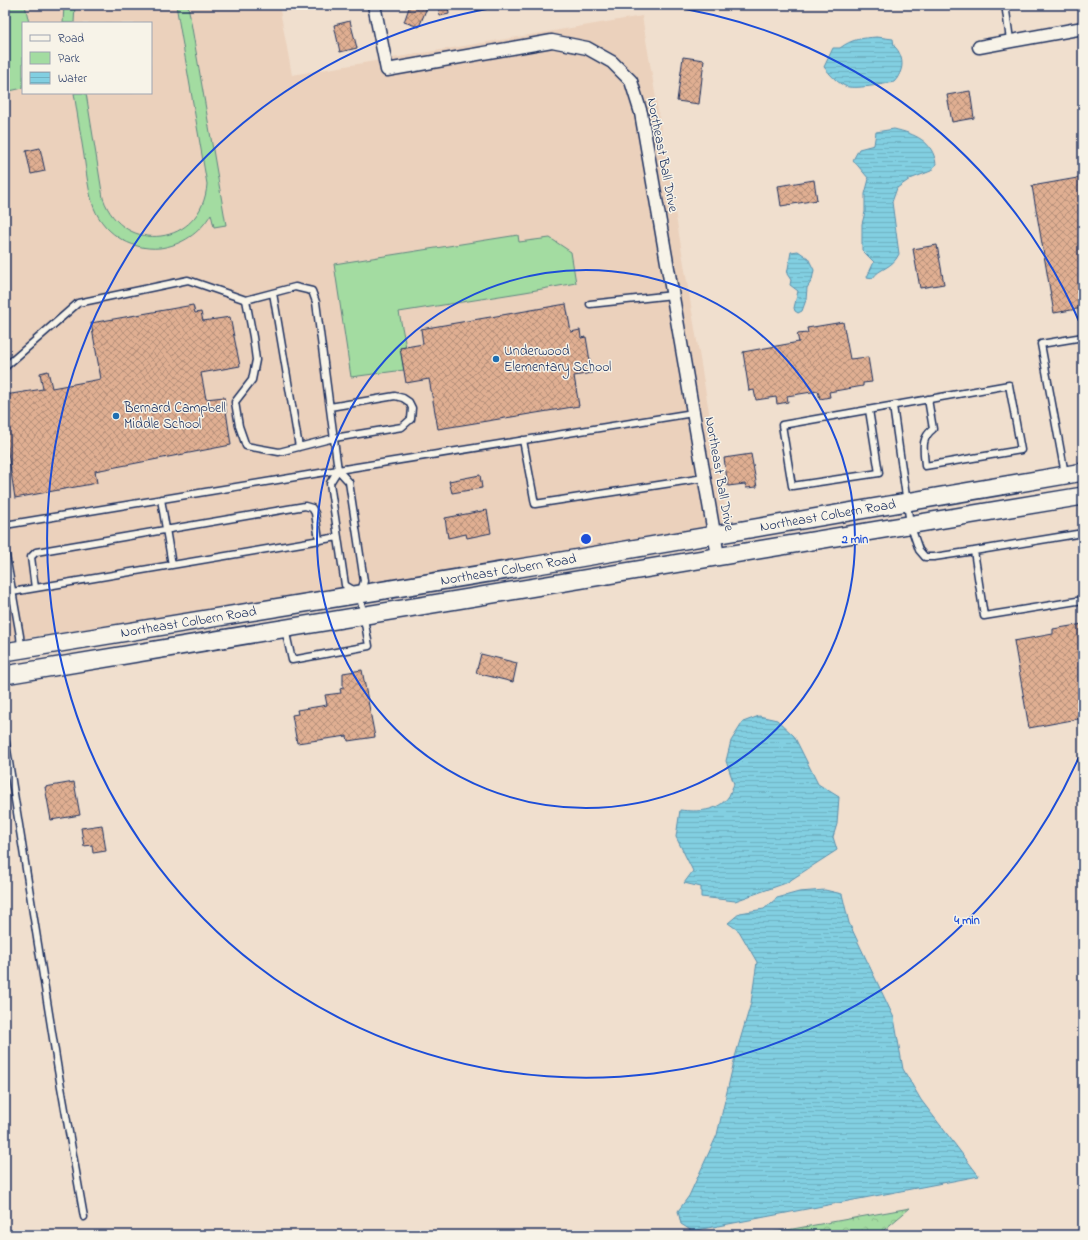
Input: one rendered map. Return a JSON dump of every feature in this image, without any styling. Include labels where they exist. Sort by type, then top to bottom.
[{"type":"main road","name":"Northeast Colbern Road","points":[[13,651],[538,565],[1083,472]]},
{"type":"main road","name":"Northeast Colbern Road","points":[[5,675],[1083,496]]},
{"type":"street","name":"Northeast Ball Drive","points":[[374,5],[387,70],[552,41],[587,48],[612,62],[631,81],[641,113],[718,556]]},
{"type":"street","points":[[979,46],[1083,28]]},
{"type":"lane","points":[[1007,5],[1006,11],[1010,40]]},
{"type":"lane","points":[[5,366],[78,303],[188,280],[246,300],[295,287],[312,292],[316,302],[338,470],[349,482],[364,581],[360,594],[369,646],[292,660],[285,628]]},
{"type":"lane","points":[[273,293],[299,447]]},
{"type":"lane","points":[[590,304],[673,295]]},
{"type":"lane","points":[[246,300],[256,360],[252,380],[235,402],[239,426],[246,446],[279,452],[334,438],[402,428],[411,419],[413,414],[409,402],[403,398],[395,396],[330,408]]},
{"type":"lane","points":[[1065,475],[1041,344],[1083,337]]},
{"type":"lane","points":[[868,410],[878,474],[792,486],[782,424],[1009,385],[1020,450],[925,466],[924,440],[928,433],[934,429],[928,399]]},
{"type":"lane","points":[[893,406],[910,524],[919,550],[924,557],[934,558],[1083,533]]},
{"type":"lane","points":[[5,525],[693,413]]},
{"type":"lane","points":[[523,440],[535,504],[704,478]]},
{"type":"lane","points":[[338,470],[330,483],[345,585],[360,594]]},
{"type":"lane","points":[[161,499],[172,565]]},
{"type":"lane","points":[[35,588],[31,557],[36,552],[305,506],[312,508],[315,513],[319,540]]},
{"type":"lane","points":[[12,592],[338,537]]},
{"type":"lane","points":[[5,550],[20,636],[13,651]]},
{"type":"lane","points":[[974,551],[984,616],[1083,600]]},
{"type":"lane","points":[[5,736],[58,1070],[84,1217]]},
{"type":"shaded area","points":[[5,5],[279,5],[292,75],[642,16],[729,530],[5,641]]},
{"type":"green space","points":[[5,5],[25,5],[29,22],[22,22],[22,88],[5,92]]},
{"type":"green space","points":[[64,5],[75,5],[74,22],[63,22]]},
{"type":"green space","points":[[176,5],[188,5],[226,225],[214,227],[211,214],[207,221],[196,232],[183,241],[160,248],[138,246],[118,237],[102,222],[92,202],[88,185],[74,94],[86,94],[103,198],[113,217],[127,229],[144,235],[161,236],[178,231],[192,220],[202,205],[207,184]]},
{"type":"green space","points":[[518,235],[519,242],[550,238],[571,252],[576,283],[399,312],[406,347],[400,348],[404,370],[351,377],[334,264]]},
{"type":"green space","points":[[910,1208],[878,1235],[759,1235]]},
{"type":"water","points":[[877,37],[893,39],[894,46],[901,57],[902,67],[894,82],[869,86],[849,87],[833,78],[824,67],[833,48],[840,48],[857,40]]},
{"type":"water","points":[[894,129],[916,136],[927,144],[934,156],[936,164],[931,171],[910,179],[897,188],[892,202],[899,254],[893,263],[873,278],[867,277],[874,262],[862,250],[862,224],[865,212],[865,194],[869,179],[853,160],[859,149],[874,145],[876,132]]},
{"type":"water","points":[[798,251],[808,258],[814,270],[812,280],[807,288],[806,300],[802,311],[798,313],[794,308],[798,291],[790,285],[791,280],[787,274],[791,252]]},
{"type":"water","points":[[759,716],[777,720],[794,736],[818,784],[839,797],[837,824],[833,837],[837,850],[786,883],[735,901],[701,897],[701,887],[684,883],[693,871],[676,837],[680,810],[707,810],[719,805],[729,796],[734,784],[726,761],[731,741],[743,722]]},
{"type":"water","points":[[825,890],[842,894],[849,923],[894,1018],[903,1069],[921,1100],[979,1176],[692,1231],[681,1224],[678,1211],[689,1196],[717,1135],[735,1057],[751,1003],[757,962],[739,931],[728,923],[740,913],[764,909],[777,898],[799,892]]},
{"type":"building","points":[[410,5],[428,5],[419,27],[404,22]]},
{"type":"building","points":[[438,5],[448,5],[449,14],[440,16]]},
{"type":"building","points":[[350,21],[357,48],[340,52],[334,25]]},
{"type":"building","points":[[683,57],[704,60],[699,104],[677,101]]},
{"type":"building","points":[[970,91],[974,118],[952,122],[947,95]]},
{"type":"building","points":[[40,148],[45,171],[31,174],[26,151]]},
{"type":"building","points":[[1083,177],[1083,308],[1054,313],[1032,186]]},
{"type":"building","points":[[814,180],[817,200],[781,206],[778,186]]},
{"type":"building","points":[[937,245],[944,284],[920,288],[913,249]]},
{"type":"building","name":"Underwood Elementary School","points":[[566,304],[571,332],[580,330],[581,338],[586,337],[592,373],[574,376],[579,406],[438,429],[429,379],[406,383],[400,348],[423,344],[421,329]]},
{"type":"building","name":"Bernard Campbell Middle School","points":[[193,305],[195,313],[201,312],[203,321],[230,317],[240,366],[201,373],[206,399],[224,397],[231,445],[95,471],[97,483],[15,498],[5,433],[5,395],[43,389],[40,373],[48,371],[52,388],[101,379],[91,323]]},
{"type":"building","points":[[843,322],[850,359],[868,357],[872,382],[863,383],[863,386],[829,392],[830,397],[820,399],[818,391],[787,396],[788,402],[777,404],[776,397],[756,400],[754,390],[749,391],[743,352],[799,342],[797,334],[808,333],[807,328]]},
{"type":"building","points":[[751,454],[757,487],[746,488],[745,484],[728,486],[724,458]]},
{"type":"building","points":[[480,475],[482,488],[452,493],[449,481]]},
{"type":"building","points":[[487,510],[491,533],[467,538],[466,534],[448,538],[445,518]]},
{"type":"building","points":[[1083,624],[1083,718],[1029,728],[1014,641],[1053,634],[1053,629]]},
{"type":"building","points":[[481,654],[517,663],[513,682],[476,673]]},
{"type":"building","points":[[362,670],[375,737],[348,741],[347,736],[297,743],[292,715],[298,714],[297,710],[327,705],[325,695],[341,693],[340,689],[343,688],[343,673]]},
{"type":"building","points":[[74,782],[80,815],[51,820],[45,787]]},
{"type":"building","points":[[102,825],[106,851],[93,853],[92,845],[84,846],[81,828]]},
{"type":"place","name":"Underwood Elementary School","points":[[496,359]]},
{"type":"place","name":"Bernard Campbell Middle School","points":[[116,416]]}]
